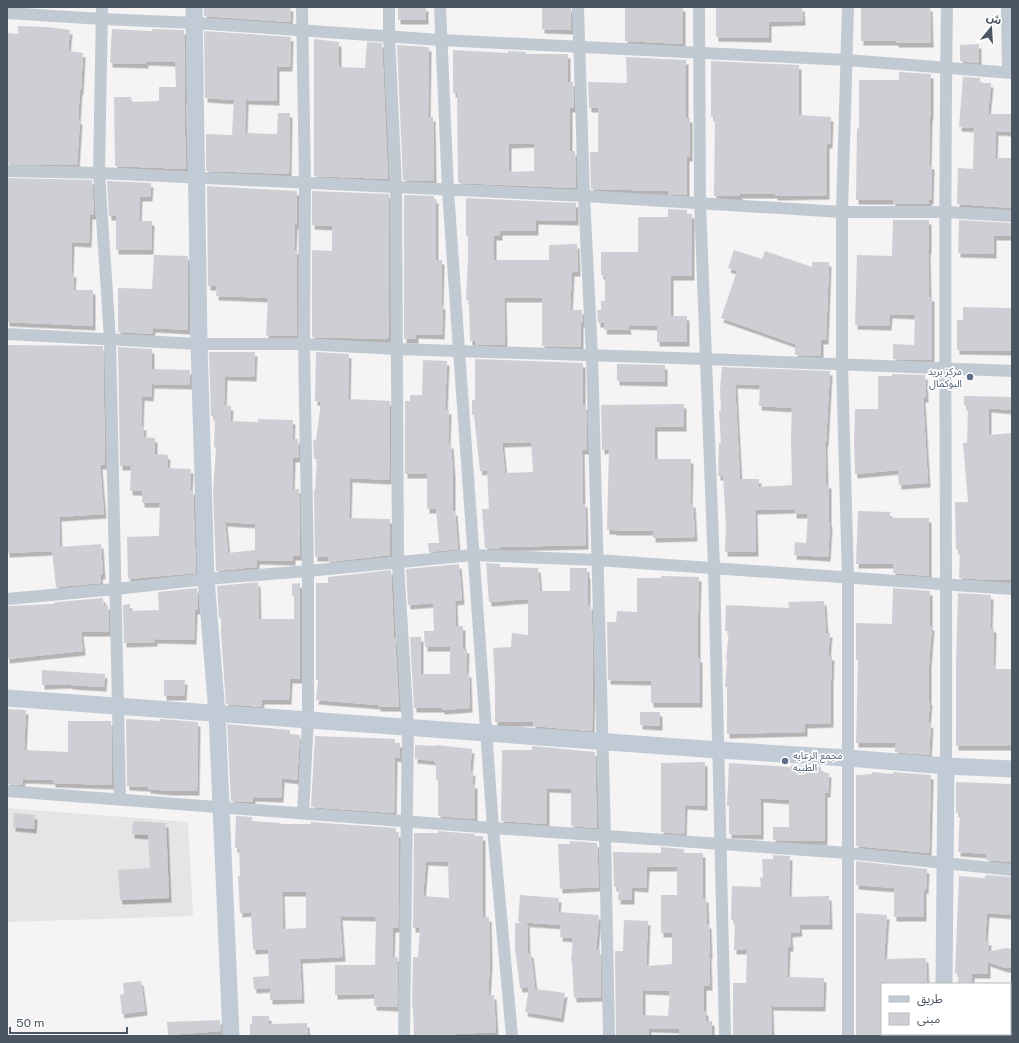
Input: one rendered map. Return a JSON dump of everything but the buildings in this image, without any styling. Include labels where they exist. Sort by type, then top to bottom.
[{"type":"street","points":[[102,7],[99,173],[110,339],[120,799]]},
{"type":"street","points":[[302,7],[305,184],[304,344],[308,571],[308,720],[303,813]]},
{"type":"street","points":[[389,7],[396,186],[398,563],[408,727],[404,1036]]},
{"type":"street","points":[[440,7],[448,190],[473,555],[493,828],[512,1036]]},
{"type":"street","points":[[578,7],[584,196],[592,356],[609,1036]]},
{"type":"street","points":[[699,7],[700,202],[714,568],[725,1036]]},
{"type":"street","points":[[848,7],[842,212],[842,364],[848,577],[848,1036]]},
{"type":"street","points":[[944,983],[947,585],[945,369],[947,7]]},
{"type":"street","points":[[7,13],[102,19],[194,15],[303,30],[442,40],[847,60],[1010,73],[1007,7]]},
{"type":"street","points":[[194,15],[199,344],[206,579],[217,713],[231,1036]]},
{"type":"street","points":[[7,171],[99,173],[305,184],[396,186],[448,190],[700,202],[842,212],[946,212],[1012,216]]},
{"type":"street","points":[[7,334],[199,344],[304,344],[396,349],[707,359],[945,369],[1012,370]]},
{"type":"street","points":[[7,599],[206,579],[398,563],[473,555],[597,560],[1012,589]]},
{"type":"street","points":[[7,698],[718,750],[946,766],[1012,769]]},
{"type":"street","points":[[7,791],[407,822],[848,853],[1012,870]]},
{"type":"shaded area","points":[[7,808],[188,822],[193,916],[7,922]]},
{"type":"place","name":"مركز بريد البوكمال","points":[[970,377]]},
{"type":"place","name":"مجمع الرعايه الطبيه","points":[[785,761]]}]
